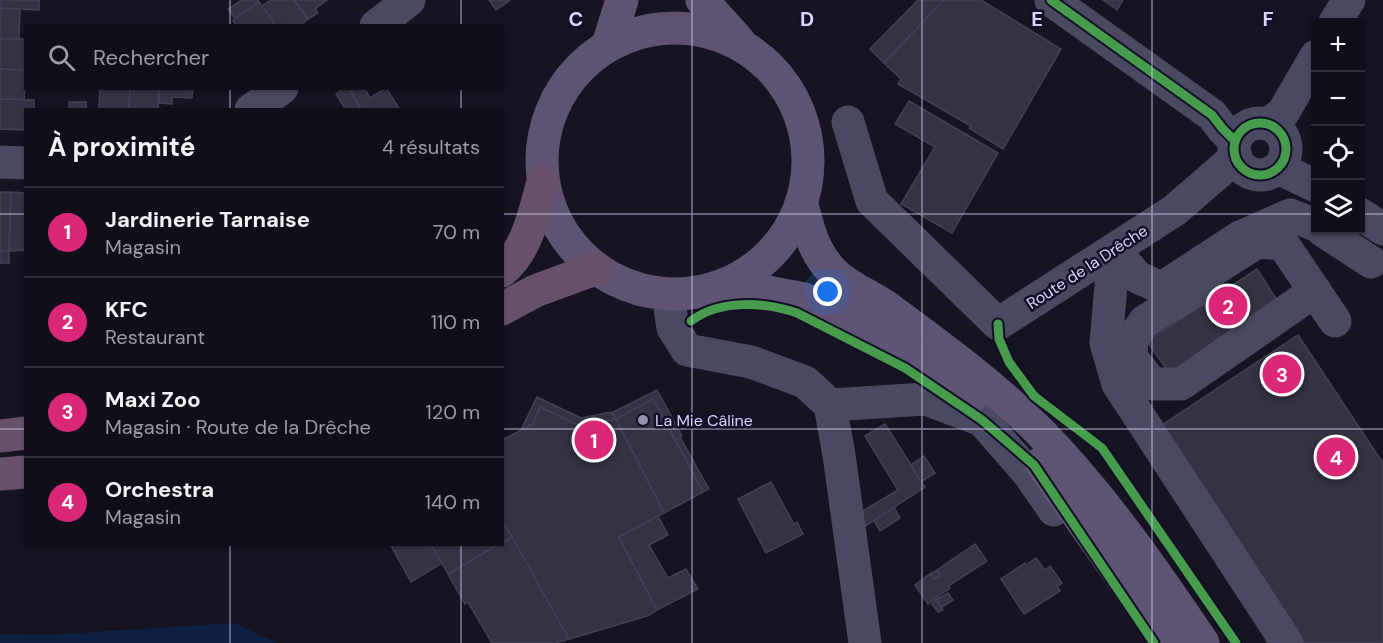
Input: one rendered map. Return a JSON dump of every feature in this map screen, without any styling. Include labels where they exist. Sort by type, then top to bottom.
[{"type":"highway","points":[[504,270],[511,264],[528,234],[543,182]]},
{"type":"highway","points":[[504,308],[535,291],[595,269]]},
{"type":"highway","points":[[0,436],[24,433]]},
{"type":"highway","points":[[0,474],[24,472]]},
{"type":"main road","points":[[608,45],[622,0]]},
{"type":"main road","points":[[702,0],[742,44],[771,67],[793,97],[806,132],[809,169],[802,205],[779,245],[760,265],[729,284],[699,293],[668,295],[629,288],[595,269],[570,245],[552,215],[543,182],[543,142],[554,103],[577,70],[608,45],[641,31],[675,27],[710,31],[742,44]]},
{"type":"main road","points":[[802,205],[814,247],[833,272],[968,366],[1040,432],[1105,506],[1147,560],[1203,643]]},
{"type":"main road","points":[[729,284],[804,299],[887,341],[944,377],[990,410],[1039,460],[1168,643]]},
{"type":"street","points":[[379,24],[409,0]]},
{"type":"street","points":[[1051,0],[1212,115],[1222,128],[1256,159],[1311,183]]},
{"type":"street","points":[[1338,18],[1349,0]]},
{"type":"street","points":[[1256,159],[1286,147],[1277,129],[1268,124],[1283,112],[1311,64]]},
{"type":"street","points":[[254,108],[279,90]]},
{"type":"street","name":"Route de la Drêche","points":[[848,122],[872,201],[998,324],[1256,159]]},
{"type":"street","points":[[0,162],[24,163]]},
{"type":"street","points":[[1114,250],[1137,277],[1162,288],[1290,214],[1311,223]]},
{"type":"street","points":[[1365,217],[1383,229]]},
{"type":"street","points":[[1328,234],[1371,262]]},
{"type":"street","points":[[1315,291],[1181,384],[1152,384],[1131,357],[1132,339],[1145,321],[1202,287],[1213,270],[1249,239],[1283,244],[1315,291],[1335,321]]},
{"type":"street","points":[[1114,250],[1106,343],[1118,384],[1287,643]]},
{"type":"street","points":[[668,295],[673,328],[687,350],[751,362],[805,382],[830,405],[865,643]]},
{"type":"street","points":[[830,405],[926,399],[982,420],[1029,474],[1148,643]]},
{"type":"street","points":[[1105,506],[1216,643]]},
{"type":"water","points":[[234,623],[277,643],[0,643],[0,634],[47,635]]},
{"type":"building","points":[[0,0],[39,0],[39,10],[0,8]]},
{"type":"building","points":[[242,0],[258,0],[259,2],[235,19],[228,9]]},
{"type":"building","points":[[271,0],[294,0],[308,19],[302,24],[294,22],[275,24],[262,6]]},
{"type":"building","points":[[294,0],[327,0],[315,9],[318,13],[308,19]]},
{"type":"building","points":[[489,0],[510,0],[496,10]]},
{"type":"building","points":[[918,0],[944,0],[884,63],[870,49]]},
{"type":"building","points":[[944,0],[981,0],[1061,49],[1003,149],[969,128],[971,126],[898,84],[901,79],[884,63]]},
{"type":"building","points":[[1103,0],[1123,0],[1117,10]]},
{"type":"building","points":[[259,2],[275,24],[235,24],[233,20]]},
{"type":"building","points":[[0,8],[20,9],[19,39],[0,39]]},
{"type":"building","points":[[0,39],[24,39],[24,70],[0,69]]},
{"type":"building","points":[[0,69],[24,70],[24,100],[0,99]]},
{"type":"building","points":[[100,90],[130,90],[129,108],[99,108]]},
{"type":"building","points":[[130,90],[159,90],[158,108],[129,108]]},
{"type":"building","points":[[159,90],[193,90],[192,98],[172,97],[172,104],[159,103]]},
{"type":"building","points":[[341,90],[349,90],[361,108],[345,108],[336,94]]},
{"type":"building","points":[[349,90],[365,90],[370,98],[383,90],[387,90],[399,108],[361,108]]},
{"type":"building","points":[[0,99],[34,100],[34,108],[24,108],[23,130],[0,129]]},
{"type":"building","points":[[909,101],[998,153],[952,233],[901,204],[935,147],[895,124]]},
{"type":"building","points":[[69,102],[86,102],[86,108],[69,108]]},
{"type":"building","points":[[0,192],[11,192],[9,251],[0,251]]},
{"type":"building","points":[[11,192],[24,193],[24,250],[9,251]]},
{"type":"building","points":[[0,251],[9,251],[9,263],[0,263]]},
{"type":"building","points":[[1257,269],[1279,303],[1171,376],[1140,331],[1156,321],[1163,331]]},
{"type":"building","points":[[1298,335],[1383,463],[1383,643],[1302,643],[1159,427]]},
{"type":"building","points":[[657,390],[682,436],[676,440],[653,399],[616,419],[613,412]]},
{"type":"building","points":[[537,397],[581,418],[611,412],[616,419],[580,426],[540,407],[533,424],[521,430]]},
{"type":"building","points":[[653,399],[703,492],[664,513],[616,419]]},
{"type":"building","points":[[540,407],[580,426],[616,419],[664,513],[619,537],[657,610],[647,616],[569,639],[504,525],[504,439],[533,424]]},
{"type":"building","points":[[885,424],[925,487],[864,527],[861,512],[898,490],[865,436]]},
{"type":"building","points":[[680,437],[709,489],[703,492],[676,440]]},
{"type":"building","points":[[924,456],[935,473],[921,482],[911,465]]},
{"type":"building","points":[[771,482],[794,524],[797,522],[803,534],[766,553],[738,499]]},
{"type":"building","points":[[894,507],[900,518],[880,531],[874,521]]},
{"type":"building","points":[[658,516],[668,535],[649,545],[668,578],[686,569],[698,589],[657,610],[619,537]]},
{"type":"building","points":[[504,524],[512,537],[504,542]]},
{"type":"building","points":[[512,537],[569,639],[555,643],[492,643],[468,602],[465,604],[448,574],[496,546],[504,546],[504,543]]},
{"type":"building","points":[[975,544],[987,561],[948,586],[950,588],[928,604],[915,585],[930,574],[934,579],[940,576],[937,570]]},
{"type":"building","points":[[391,546],[432,546],[442,563],[411,582]]},
{"type":"building","points":[[432,546],[496,546],[448,574]]},
{"type":"building","points":[[1036,558],[1045,570],[1050,566],[1062,583],[1057,586],[1060,591],[1024,614],[1001,579]]},
{"type":"building","points":[[937,570],[940,576],[934,579],[930,574]]},
{"type":"building","points":[[948,593],[953,600],[942,607],[936,600]]},
{"type":"building","points":[[936,600],[943,610],[938,612],[932,604]]},
{"type":"cycle path","points":[[1051,0],[1212,115],[1235,141]]},
{"type":"cycle path","points":[[1260,123],[1270,125],[1278,131],[1284,139],[1286,149],[1284,159],[1278,167],[1270,173],[1260,175],[1250,173],[1242,167],[1236,159],[1234,149],[1236,139],[1242,131],[1250,125],[1260,123]]},
{"type":"cycle path","points":[[691,321],[715,309],[729,306],[757,305],[797,313],[905,368],[982,420],[1034,465],[1154,643]]},
{"type":"cycle path","points":[[998,324],[999,339],[1009,362],[1034,396],[1102,448],[1236,643]]},
{"type":"place","name":"KFC","points":[[1228,306]]},
{"type":"place","name":"Maxi Zoo","points":[[1282,374]]},
{"type":"place","name":"La Mie Câline","points":[[643,420]]},
{"type":"place","name":"Jardinerie Tarnaise","points":[[594,440]]},
{"type":"place","name":"Orchestra","points":[[1336,457]]}]
